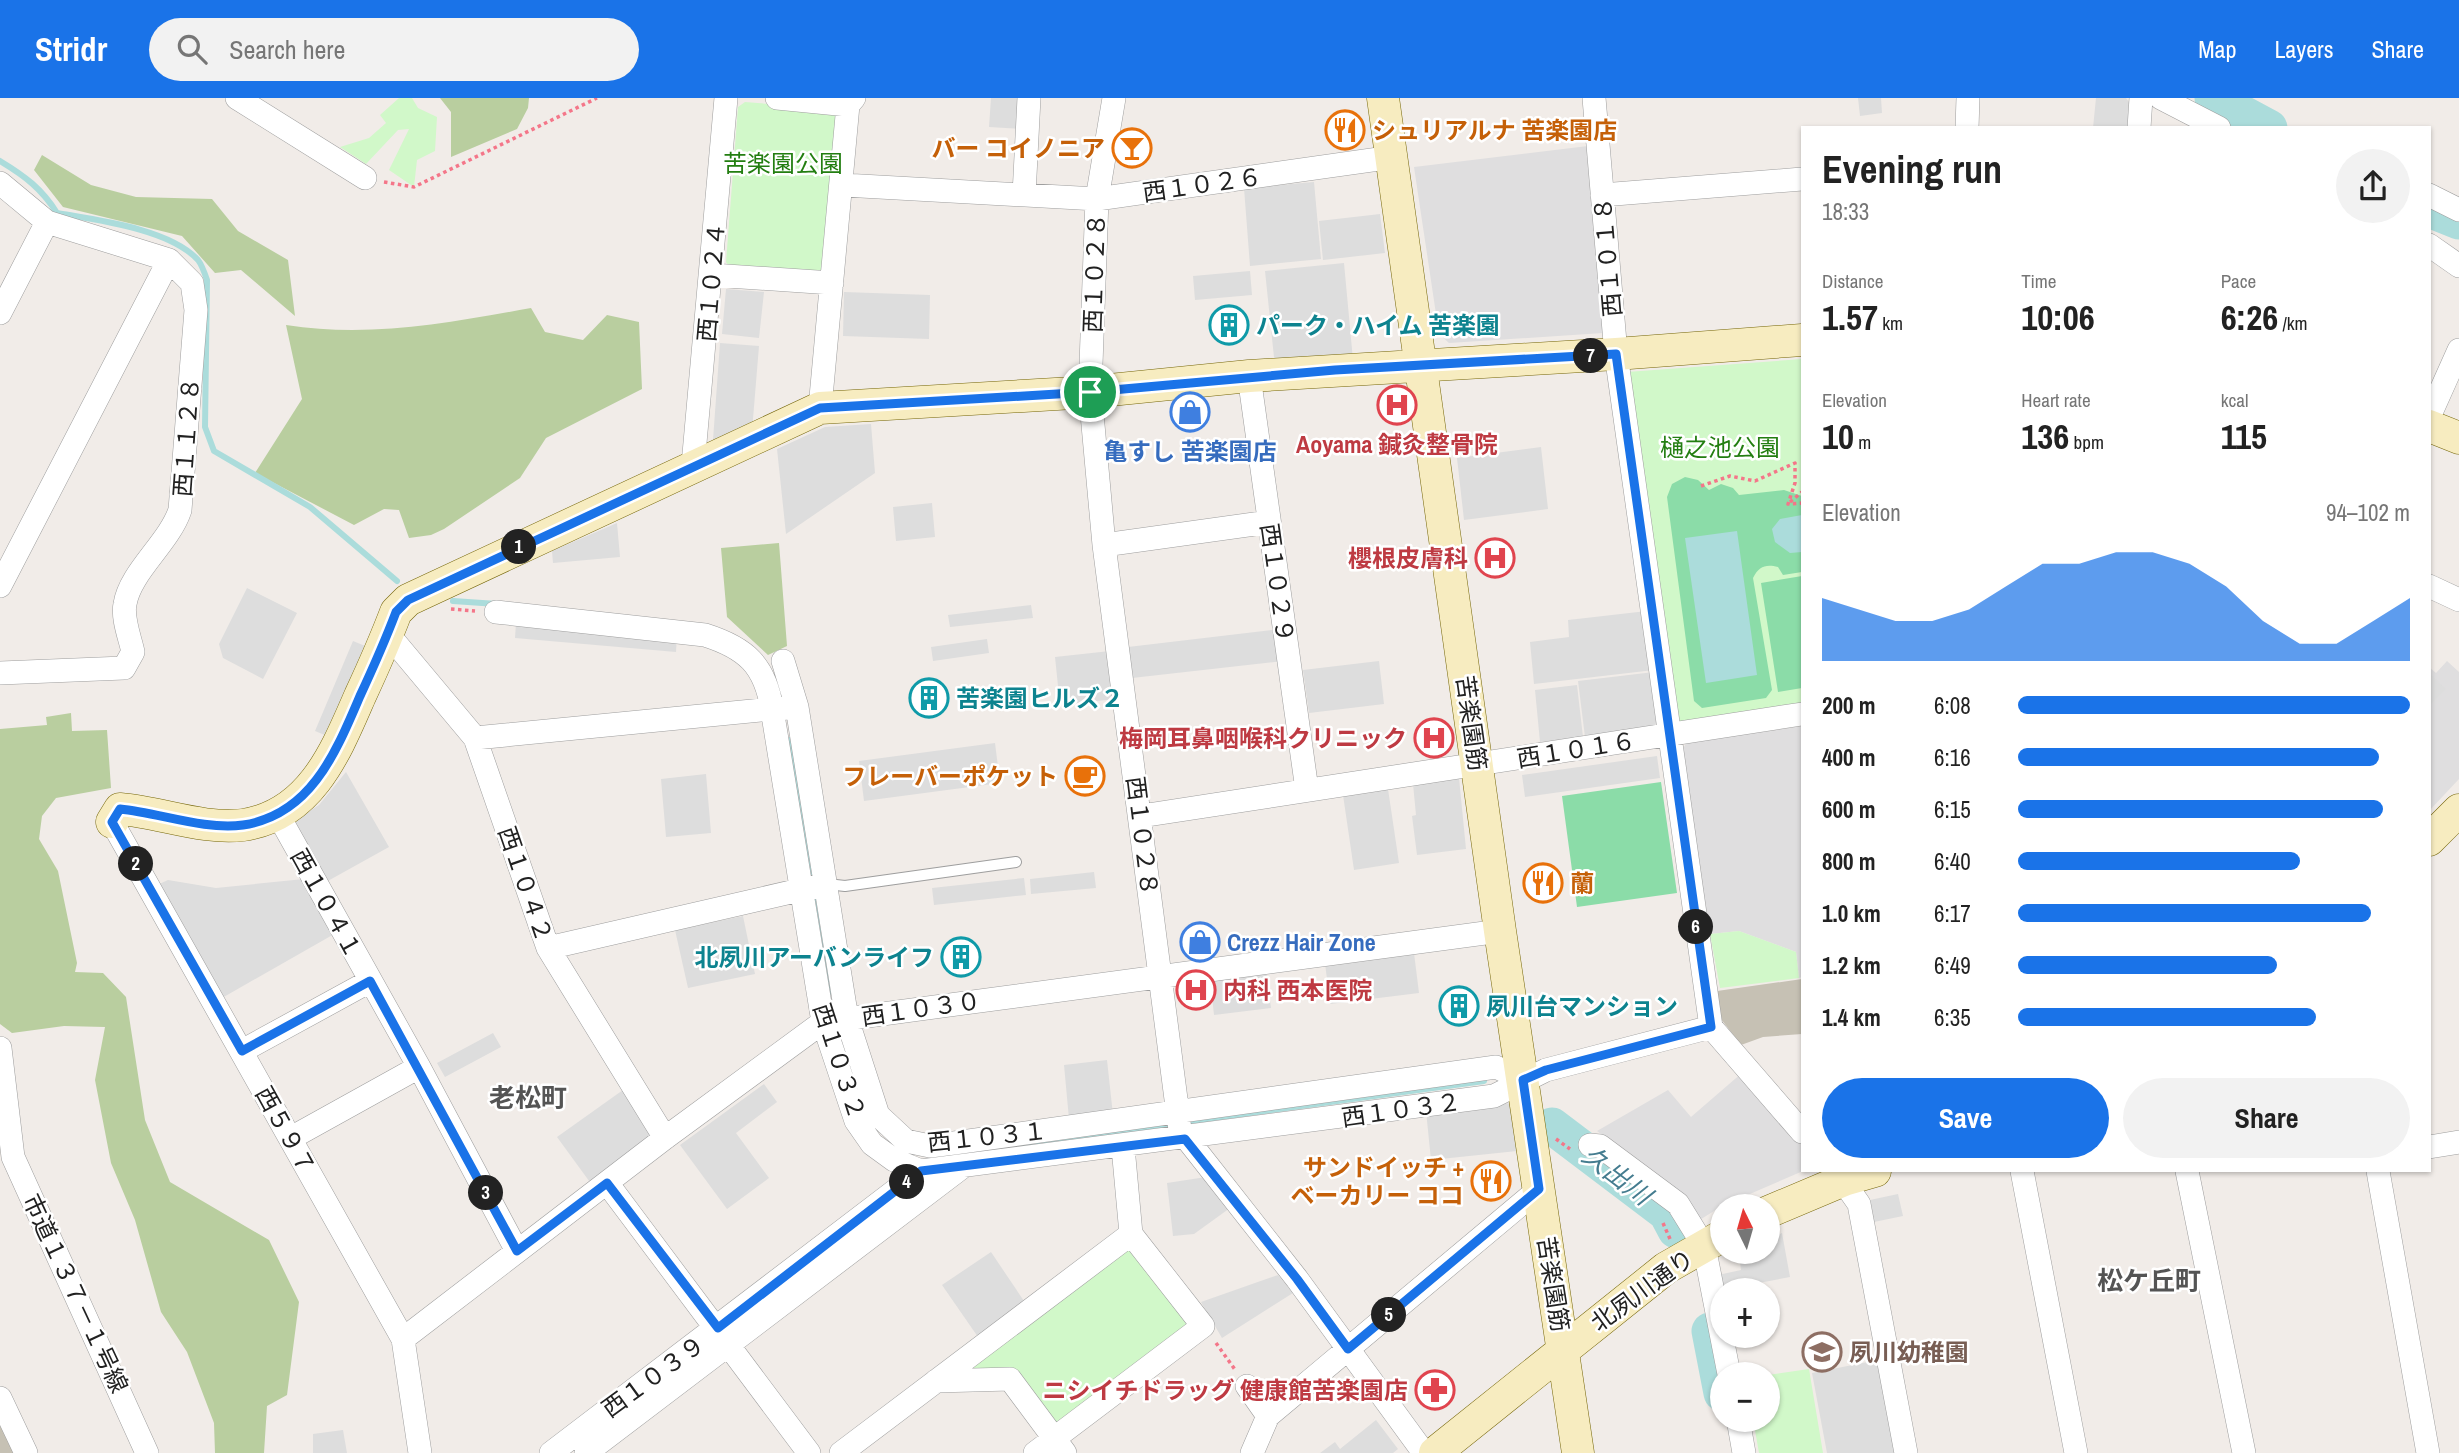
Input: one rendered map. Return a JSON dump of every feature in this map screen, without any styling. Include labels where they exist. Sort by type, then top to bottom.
[{"type":"street","points":[[237,98],[365,178]]},
{"type":"street","name":"西１０２４","points":[[693,465],[726,98]]},
{"type":"street","points":[[777,98],[851,102],[820,408]]},
{"type":"street","points":[[1024,195],[1029,98]]},
{"type":"street","name":"西１０２８","points":[[1114,98],[1097,198],[1090,392],[1104,545],[1180,1124]]},
{"type":"street","name":"苦楽園筋","points":[[1383,98],[1500,931],[1578,1453]]},
{"type":"street","name":"西１０１８","points":[[1594,98],[1616,354],[1711,1027]]},
{"type":"street","points":[[1967,126],[1968,98]]},
{"type":"street","points":[[2139,126],[2141,98]]},
{"type":"street","points":[[2161,98],[2215,126]]},
{"type":"street","name":"西１０２６","points":[[842,185],[1097,198],[1393,157]]},
{"type":"street","points":[[1602,195],[1801,179]]},
{"type":"street","points":[[0,183],[47,222],[169,260],[0,586]]},
{"type":"street","points":[[0,313],[47,222]]},
{"type":"street","points":[[2431,246],[2459,266]]},
{"type":"street","name":"西１１２８","points":[[0,673],[124,668],[133,652],[124,605],[131,586],[174,528],[180,510],[196,310],[192,283],[169,260]]},
{"type":"street","points":[[712,275],[832,283]]},
{"type":"street","points":[[112,822],[120,809],[206,824],[242,825],[276,813],[306,792],[332,762],[396,612],[408,600],[820,408],[1090,392],[1249,376],[1801,340]]},
{"type":"street","points":[[2431,413],[2459,350]]},
{"type":"street","name":"西１０２９","points":[[1249,376],[1307,790]]},
{"type":"street","points":[[2431,427],[2459,438]]},
{"type":"street","points":[[1104,545],[1269,522]]},
{"type":"street","points":[[2431,587],[2459,600]]},
{"type":"street","name":"西１０３２","points":[[496,612],[705,635],[732,644],[754,663],[768,683],[823,1022],[856,1121],[872,1144],[894,1160],[921,1171],[1123,1147],[1180,1124],[1494,1096],[1546,1070],[1711,1027]]},
{"type":"street","name":"西１０４２","points":[[388,634],[475,738],[548,948],[664,1138]]},
{"type":"street","name":"西１０３１","points":[[783,661],[797,707],[847,1019],[878,1115],[906,1141],[930,1146],[1180,1124]]},
{"type":"street","points":[[475,738],[797,707]]},
{"type":"street","name":"西１０１６","points":[[1141,816],[1801,714]]},
{"type":"street","points":[[2431,838],[2459,810]]},
{"type":"street","name":"西１０４１","points":[[276,813],[419,1067],[517,1251]]},
{"type":"street","name":"西５９７","points":[[112,822],[403,1339],[420,1453]]},
{"type":"street","points":[[548,948],[827,884]]},
{"type":"street","name":"西１０３０","points":[[403,1339],[664,1138],[823,1022],[1500,931]]},
{"type":"street","points":[[242,1051],[370,981]]},
{"type":"street","points":[[1711,1027],[1801,1131]]},
{"type":"street","name":"市道１３７－１号線","points":[[0,1048],[13,1157],[147,1453]]},
{"type":"street","points":[[290,1138],[419,1067]]},
{"type":"street","points":[[1180,1124],[1424,1453]]},
{"type":"street","points":[[2431,1147],[2459,1142]]},
{"type":"street","points":[[1590,1144],[1600,1146],[1678,1204],[1710,1238]]},
{"type":"street","points":[[1035,1453],[1059,1446],[1203,1326],[1131,1234],[1123,1147]]},
{"type":"street","points":[[586,1453],[724,1336],[961,1168]]},
{"type":"street","name":"西１０３９","points":[[551,1453],[724,1336],[921,1171]]},
{"type":"street","points":[[1780,1206],[1840,1175],[1866,1172]]},
{"type":"street","points":[[2022,1172],[2076,1453]]},
{"type":"street","points":[[2187,1172],[2244,1453]]},
{"type":"street","points":[[2378,1172],[2428,1453]]},
{"type":"street","points":[[1840,1175],[1858,1203],[1906,1453]]},
{"type":"street","points":[[607,1183],[809,1453]]},
{"type":"street","points":[[1252,1453],[1268,1416],[1539,1189]]},
{"type":"street","points":[[841,1453],[1131,1234]]},
{"type":"street","name":"北夙川通り","points":[[1435,1453],[1666,1268],[1710,1243]]},
{"type":"street","points":[[1716,1264],[1728,1362]]},
{"type":"street","points":[[936,1381],[1010,1379],[1059,1446]]},
{"type":"street","points":[[1247,1387],[1268,1416]]},
{"type":"street","points":[[0,1398],[26,1453]]},
{"type":"street","points":[[1740,1432],[1744,1453]]},
{"type":"lane","points":[[827,884],[845,886],[1016,862]]},
{"type":"path","points":[[365,178],[414,187],[597,98]]},
{"type":"path","points":[[1701,486],[1730,476],[1755,481],[1795,463],[1796,482],[1788,504]]},
{"type":"path","points":[[1788,504],[1801,493]]},
{"type":"path","points":[[1788,504],[1801,503]]},
{"type":"path","points":[[1203,1326],[1247,1387]]},
{"type":"shaded area","points":[[991,98],[1025,98],[1022,129],[989,127]]},
{"type":"shaded area","points":[[1858,98],[1881,98],[1882,113],[1860,116]]},
{"type":"shaded area","points":[[2096,98],[2126,98],[2129,102],[2128,126],[2093,126]]},
{"type":"shaded area","points":[[1588,146],[1603,333],[1449,343],[1439,334],[1414,167]]},
{"type":"shaded area","points":[[1314,182],[1321,259],[1250,266],[1244,188]]},
{"type":"shaded area","points":[[1380,214],[1385,253],[1323,260],[1319,221]]},
{"type":"shaded area","points":[[1344,263],[1353,360],[1275,367],[1265,271]]},
{"type":"shaded area","points":[[1250,271],[1252,295],[1195,300],[1193,276]]},
{"type":"shaded area","points":[[726,289],[764,292],[759,338],[722,334]]},
{"type":"shaded area","points":[[844,292],[930,295],[929,339],[843,336]]},
{"type":"shaded area","points":[[720,343],[759,346],[752,431],[721,446],[713,440]]},
{"type":"shaded area","points":[[871,424],[875,473],[786,534],[777,449],[825,427]]},
{"type":"shaded area","points":[[1541,447],[1548,509],[1464,520],[1457,458]]},
{"type":"shaded area","points":[[932,503],[935,537],[896,541],[893,507]]},
{"type":"shaded area","points":[[617,523],[620,557],[553,563],[552,551]]},
{"type":"shaded area","points":[[247,588],[297,613],[263,679],[223,658],[219,644]]},
{"type":"shaded area","points":[[1031,605],[1033,618],[950,627],[948,615]]},
{"type":"shaded area","points":[[1647,611],[1654,670],[1534,684],[1530,642],[1569,637],[1568,620]]},
{"type":"shaded area","points":[[516,623],[677,636],[676,652],[515,638]]},
{"type":"shaded area","points":[[1280,629],[1284,661],[1132,678],[1128,647]]},
{"type":"shaded area","points":[[987,639],[989,653],[933,661],[931,647]]},
{"type":"shaded area","points":[[353,641],[370,648],[332,738],[315,731]]},
{"type":"shaded area","points":[[1110,651],[1116,699],[1060,705],[1055,657]]},
{"type":"shaded area","points":[[1379,661],[1384,704],[1309,713],[1303,670]]},
{"type":"shaded area","points":[[2447,661],[2459,672],[2459,779],[2431,809],[2431,669],[2436,673]]},
{"type":"shaded area","points":[[1654,672],[1660,717],[1653,729],[1585,737],[1578,681]]},
{"type":"shaded area","points":[[2431,675],[2446,689],[2431,704]]},
{"type":"shaded area","points":[[1577,685],[1583,737],[1540,742],[1535,690]]},
{"type":"shaded area","points":[[1801,726],[1801,977],[1799,978],[1796,952],[1739,931],[1710,934],[1682,751],[1686,743]]},
{"type":"shaded area","points":[[995,743],[1000,783],[864,801],[859,761]]},
{"type":"shaded area","points":[[1657,756],[1660,778],[1525,797],[1522,775]]},
{"type":"shaded area","points":[[346,772],[389,847],[326,882],[294,821],[319,805]]},
{"type":"shaded area","points":[[706,774],[711,833],[666,837],[661,779]]},
{"type":"shaded area","points":[[1459,778],[1466,849],[1417,855],[1412,816],[1416,815],[1413,784]]},
{"type":"shaded area","points":[[1388,789],[1399,863],[1354,870],[1343,795]]},
{"type":"shaded area","points":[[1094,872],[1096,888],[1031,894],[1030,879]]},
{"type":"shaded area","points":[[1024,878],[1026,895],[934,905],[932,888]]},
{"type":"shaded area","points":[[304,879],[336,933],[222,998],[157,885],[168,880],[216,888]]},
{"type":"shaded area","points":[[743,916],[755,974],[688,988],[675,930]]},
{"type":"shaded area","points":[[1414,953],[1419,993],[1330,1004],[1325,963]]},
{"type":"shaded area","points":[[1266,971],[1271,1008],[1214,1015],[1210,978]]},
{"type":"shaded area","points":[[1801,979],[1801,1034],[1763,1037],[1741,1045],[1721,1019],[1717,991]]},
{"type":"shaded area","points":[[493,1033],[501,1047],[445,1077],[437,1063]]},
{"type":"shaded area","points":[[1107,1060],[1113,1115],[1069,1119],[1064,1065]]},
{"type":"shaded area","points":[[1743,1072],[1801,1143],[1801,1172],[1750,1194],[1710,1194],[1710,1214],[1698,1221],[1688,1200],[1597,1131],[1668,1090],[1691,1117]]},
{"type":"shaded area","points":[[764,1084],[777,1102],[736,1133],[769,1178],[727,1209],[680,1145]]},
{"type":"shaded area","points":[[623,1090],[658,1137],[592,1185],[557,1137]]},
{"type":"shaded area","points":[[1512,1103],[1517,1151],[1431,1160],[1426,1111]]},
{"type":"shaded area","points":[[1206,1177],[1230,1208],[1194,1234],[1173,1236],[1167,1183]]},
{"type":"shaded area","points":[[1898,1194],[1903,1216],[1874,1222],[1870,1200]]},
{"type":"shaded area","points":[[1782,1233],[1790,1277],[1719,1278],[1718,1275],[1741,1270],[1740,1264],[1780,1264]]},
{"type":"shaded area","points":[[991,1252],[1026,1304],[978,1337],[942,1285]]},
{"type":"shaded area","points":[[1278,1275],[1293,1293],[1222,1338],[1201,1302]]},
{"type":"shaded area","points":[[1883,1359],[1900,1453],[1827,1453],[1812,1373]]},
{"type":"shaded area","points":[[0,1419],[16,1453],[0,1453]]},
{"type":"shaded area","points":[[1376,1420],[1398,1449],[1393,1453],[1320,1453],[1335,1442],[1340,1449]]},
{"type":"shaded area","points":[[343,1430],[347,1453],[313,1453],[313,1434]]},
{"type":"green space","points":[[399,98],[412,98],[418,108],[437,117],[435,151],[417,160],[414,187],[389,170],[409,129],[398,130],[366,164],[340,147],[369,138],[386,123],[380,115]]},
{"type":"green space","points":[[440,98],[529,98],[528,108],[517,129],[451,157],[451,112]]},
{"type":"green space","name":"苦楽園公園","points":[[745,102],[831,109],[839,116],[822,269],[815,276],[731,269],[726,262],[738,107]]},
{"type":"green space","points":[[42,155],[91,185],[136,197],[212,199],[238,231],[288,260],[295,316],[241,270],[215,273],[182,236],[63,207],[34,170]]},
{"type":"green space","points":[[531,308],[545,332],[583,340],[607,315],[639,322],[642,389],[546,438],[520,478],[444,529],[431,535],[409,538],[399,510],[384,509],[354,525],[255,473],[302,399],[286,325],[348,330],[409,327]]},
{"type":"green space","name":"樋之池公園","points":[[1801,359],[1801,705],[1681,724],[1675,718],[1627,372]]},
{"type":"green space","points":[[1685,477],[1698,480],[1709,490],[1721,484],[1733,488],[1739,495],[1784,490],[1801,496],[1801,572],[1783,575],[1778,567],[1766,566],[1760,568],[1753,578],[1772,690],[1766,698],[1702,708],[1694,701],[1667,497],[1672,484]]},
{"type":"green space","points":[[779,543],[787,646],[768,655],[727,617],[721,548]]},
{"type":"green space","points":[[1801,576],[1801,688],[1778,692],[1761,583]]},
{"type":"green space","points":[[71,713],[72,731],[107,730],[111,788],[56,798],[42,816],[39,839],[58,871],[77,963],[75,972],[103,973],[126,997],[145,1120],[170,1182],[269,1240],[299,1302],[287,1395],[267,1406],[264,1453],[215,1453],[214,1423],[187,1352],[161,1312],[135,1220],[111,1163],[95,1080],[105,1027],[64,1026],[12,1033],[0,1024],[0,729],[47,725],[46,717]]},
{"type":"green space","points":[[1661,782],[1677,893],[1577,907],[1562,796]]},
{"type":"green space","points":[[1739,931],[1796,952],[1799,978],[1720,988],[1710,934]]},
{"type":"green space","points":[[1126,1244],[1191,1322],[1065,1423],[1055,1423],[1014,1368],[973,1372],[969,1363]]},
{"type":"green space","points":[[1809,1369],[1823,1453],[1759,1453],[1755,1432],[1780,1432],[1780,1373]]},
{"type":"water","points":[[1801,515],[1801,552],[1790,553],[1775,542],[1772,529],[1780,519]]},
{"type":"water","points":[[1737,531],[1757,675],[1706,683],[1685,538]]},
{"type":"waterway","points":[[2213,98],[2265,126]]},
{"type":"waterway","points":[[0,161],[32,184],[57,213],[152,233],[186,249],[198,260],[207,280],[205,427],[214,451],[310,507],[397,581]]},
{"type":"waterway","points":[[2431,210],[2459,221]]},
{"type":"waterway","points":[[453,601],[497,604]]},
{"type":"waterway","points":[[776,683],[783,705]]},
{"type":"waterway","points":[[789,740],[812,881]]},
{"type":"waterway","points":[[814,892],[831,992]]},
{"type":"waterway","points":[[944,1155],[1484,1081]]},
{"type":"waterway","name":"久出川","points":[[1552,1126],[1667,1213],[1676,1230]]},
{"type":"waterway","name":"久出川","points":[[1713,1348],[1716,1362]]},
{"type":"place","name":"シュリアルナ 苦楽園店","points":[[1345,130]]},
{"type":"place","name":"バー コイノニア","points":[[1132,148]]},
{"type":"place","name":"パーク・ハイム 苦楽園","points":[[1229,325]]},
{"type":"place","name":"Aoyama 鍼灸整骨院","points":[[1397,405]]},
{"type":"place","name":"亀すし 苦楽園店","points":[[1190,412]]},
{"type":"place","name":"櫻根皮膚科","points":[[1495,558]]},
{"type":"place","name":"苦楽園ヒルズ２","points":[[929,698]]},
{"type":"place","name":"梅岡耳鼻咽喉科クリニック","points":[[1434,738]]},
{"type":"place","name":"フレーバーポケット","points":[[1085,776]]},
{"type":"place","name":"蘭","points":[[1543,883]]},
{"type":"place","name":"Crezz Hair Zone","points":[[1200,942]]},
{"type":"place","name":"北夙川アーバンライフ","points":[[961,957]]},
{"type":"place","name":"内科 西本医院","points":[[1196,990]]},
{"type":"place","name":"夙川台マンション","points":[[1459,1006]]},
{"type":"place","name":"サンドイッチ + ベーカリー ココ","points":[[1491,1181]]},
{"type":"place","name":"夙川幼稚園","points":[[1822,1352]]},
{"type":"place","name":"ニシイチドラッグ 健康館苦楽園店","points":[[1435,1390]]},
{"type":"district","name":"老松町","points":[[528,1097]]},
{"type":"district","name":"松ケ丘町","points":[[2149,1280]]},
{"type":"route","points":[[1616,354],[1711,1027],[1546,1070],[1523,1080],[1539,1189],[1348,1349],[1297,1279],[1185,1139],[921,1171],[718,1328],[607,1183],[517,1251],[370,981],[242,1051],[112,822],[120,809],[206,824],[242,825],[270,817],[306,792],[332,762],[396,612],[408,600],[820,408],[1090,392],[1249,376],[1616,354]]}]
